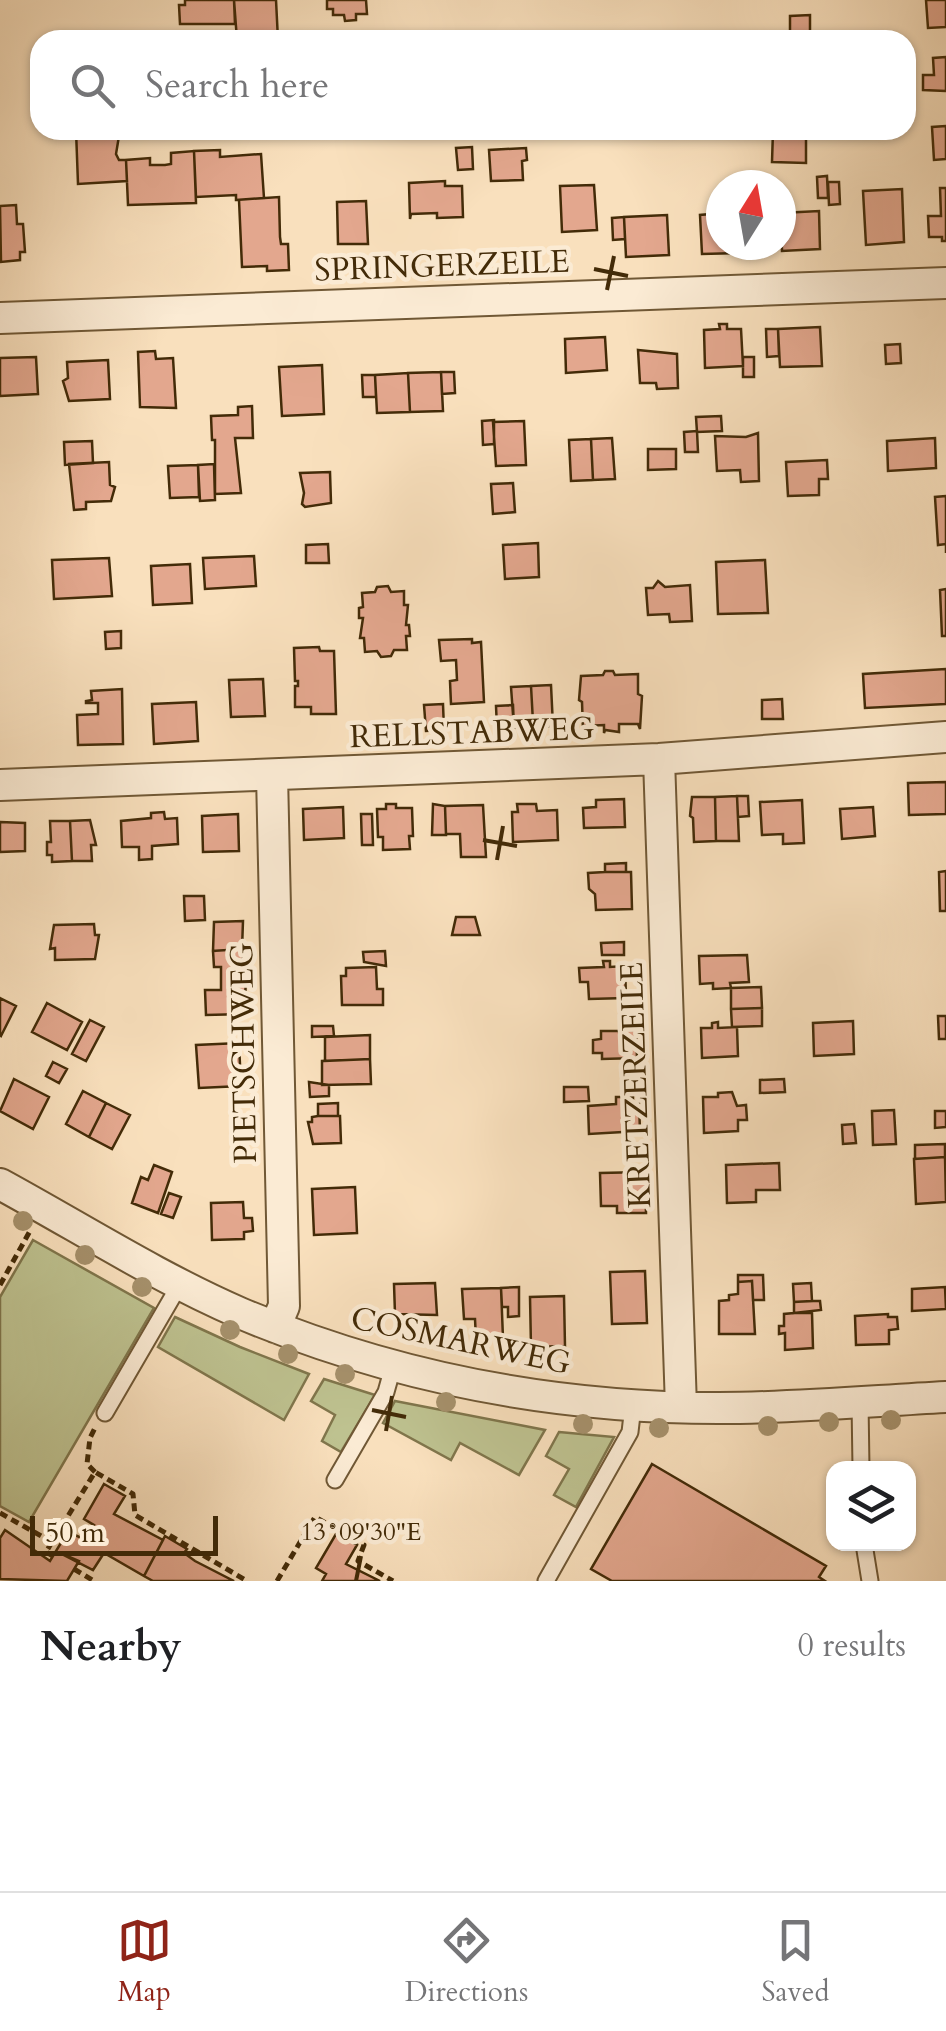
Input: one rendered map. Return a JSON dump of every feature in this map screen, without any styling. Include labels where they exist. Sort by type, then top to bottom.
[{"type":"street","name":"SPRINGERZEILE","points":[[0,318],[946,283]]},
{"type":"street","name":"RELLSTABWEG","points":[[0,785],[658,759],[946,736]]},
{"type":"street","name":"KRETZERZEILE","points":[[658,759],[680,1407]]},
{"type":"street","name":"PIETSCHWEG","points":[[272,775],[284,1306],[276,1327]]},
{"type":"street","name":"COSMARWEG","points":[[0,1184],[180,1284],[276,1327],[393,1368],[530,1394],[632,1406],[946,1397]]},
{"type":"lane","points":[[105,1413],[180,1284]]},
{"type":"lane","points":[[336,1480],[386,1392],[393,1368]]},
{"type":"lane","points":[[860,1402],[861,1461]]},
{"type":"lane","points":[[546,1581],[630,1432],[632,1406]]},
{"type":"lane","points":[[865,1551],[870,1581]]},
{"type":"path","points":[[0,1285],[30,1230]]},
{"type":"path","points":[[105,1413],[90,1438],[87,1464],[133,1494],[135,1515],[247,1581]]},
{"type":"path","points":[[53,1556],[46,1552],[95,1472]]},
{"type":"path","points":[[0,1513],[52,1542]]},
{"type":"path","points":[[277,1581],[315,1517],[364,1545],[358,1561],[392,1581]]},
{"type":"path","points":[[74,1569],[90,1580]]},
{"type":"green space","points":[[33,1240],[154,1308],[29,1522],[0,1506],[0,1297]]},
{"type":"green space","points":[[175,1317],[309,1374],[284,1420],[158,1347]]},
{"type":"green space","points":[[324,1379],[375,1395],[341,1452],[322,1441],[335,1415],[311,1401]]},
{"type":"green space","points":[[395,1401],[545,1430],[519,1475],[460,1443],[451,1460],[383,1423]]},
{"type":"green space","points":[[559,1432],[614,1437],[576,1507],[554,1495],[569,1469],[546,1456]]},
{"type":"building","points":[[185,0],[234,0],[235,24],[180,24],[179,5],[185,5]]},
{"type":"building","points":[[234,0],[276,0],[278,30],[236,30]]},
{"type":"building","points":[[327,0],[366,0],[367,14],[356,14],[356,20],[345,21],[344,15],[333,15],[333,9],[327,9]]},
{"type":"building","points":[[926,0],[946,0],[946,27],[928,28]]},
{"type":"building","points":[[810,15],[810,30],[790,30],[790,16]]},
{"type":"building","points":[[946,57],[946,91],[923,90],[923,75],[934,75],[933,58]]},
{"type":"building","points":[[946,126],[946,159],[934,160],[932,127]]},
{"type":"building","points":[[76,140],[118,140],[116,154],[119,160],[126,160],[127,181],[78,184]]},
{"type":"building","points":[[773,140],[806,140],[806,163],[772,162]]},
{"type":"building","points":[[472,147],[473,169],[458,170],[456,148]]},
{"type":"building","points":[[526,148],[523,180],[491,181],[489,150]]},
{"type":"building","points":[[220,150],[220,157],[261,154],[264,198],[196,197],[194,151]]},
{"type":"building","points":[[194,151],[196,203],[128,205],[126,160],[150,158],[150,165],[165,165],[171,164],[171,153]]},
{"type":"building","points":[[827,176],[828,198],[818,198],[817,177]]},
{"type":"building","points":[[445,181],[445,186],[462,186],[463,217],[437,218],[437,213],[411,214],[410,219],[409,183]]},
{"type":"building","points":[[828,182],[839,182],[840,204],[829,205]]},
{"type":"building","points":[[594,185],[597,230],[562,232],[560,186]]},
{"type":"building","points":[[940,188],[946,188],[946,241],[929,237],[928,216],[941,216]]},
{"type":"building","points":[[902,189],[904,242],[866,245],[863,191]]},
{"type":"building","points":[[279,197],[280,237],[281,244],[288,244],[289,270],[242,267],[236,200]]},
{"type":"building","points":[[366,201],[368,244],[338,244],[337,202]]},
{"type":"building","points":[[16,205],[17,224],[23,224],[25,252],[20,252],[20,260],[1,262],[0,206]]},
{"type":"building","points":[[819,211],[820,249],[796,250],[796,212]]},
{"type":"building","points":[[706,214],[706,254],[702,254],[700,215]]},
{"type":"building","points":[[667,215],[669,255],[626,257],[624,217]]},
{"type":"building","points":[[624,217],[625,239],[613,240],[612,218]]},
{"type":"building","points":[[719,324],[727,324],[727,329],[741,329],[743,366],[705,368],[704,330],[720,329]]},
{"type":"building","points":[[820,327],[822,366],[780,367],[778,329]]},
{"type":"building","points":[[766,329],[778,329],[779,356],[767,357]]},
{"type":"building","points":[[605,337],[607,370],[566,373],[565,339]]},
{"type":"building","points":[[900,344],[901,363],[886,364],[885,345]]},
{"type":"building","points":[[638,350],[677,354],[678,388],[657,389],[656,383],[640,383]]},
{"type":"building","points":[[155,351],[156,359],[173,358],[176,408],[140,407],[138,352]]},
{"type":"building","points":[[36,357],[38,394],[0,396],[0,358]]},
{"type":"building","points":[[743,357],[754,357],[754,377],[743,377]]},
{"type":"building","points":[[108,360],[110,399],[69,401],[63,381],[68,378],[67,362]]},
{"type":"building","points":[[322,365],[324,414],[282,416],[279,367]]},
{"type":"building","points":[[441,372],[443,411],[410,412],[408,373]]},
{"type":"building","points":[[441,372],[454,372],[455,393],[442,394]]},
{"type":"building","points":[[408,373],[410,412],[377,413],[375,375]]},
{"type":"building","points":[[362,375],[375,375],[376,397],[363,397]]},
{"type":"building","points":[[252,406],[253,438],[235,438],[241,493],[215,494],[211,416],[238,415],[238,407]]},
{"type":"building","points":[[721,416],[722,431],[697,432],[696,417]]},
{"type":"building","points":[[494,420],[494,444],[483,445],[482,421]]},
{"type":"building","points":[[524,421],[526,465],[496,466],[493,422]]},
{"type":"building","points":[[697,431],[698,452],[685,452],[684,432]]},
{"type":"building","points":[[758,433],[759,481],[741,482],[740,470],[717,471],[715,436],[746,437]]},
{"type":"building","points":[[612,438],[615,479],[593,480],[591,439]]},
{"type":"building","points":[[935,438],[936,468],[888,471],[887,441]]},
{"type":"building","points":[[591,439],[593,480],[571,481],[569,440]]},
{"type":"building","points":[[92,441],[93,463],[65,465],[64,442]]},
{"type":"building","points":[[648,449],[676,449],[676,469],[648,470]]},
{"type":"building","points":[[827,460],[828,479],[819,479],[819,495],[788,496],[786,462]]},
{"type":"building","points":[[109,462],[110,485],[115,487],[111,501],[86,502],[86,509],[74,510],[69,464]]},
{"type":"building","points":[[214,464],[215,500],[200,501],[198,465]]},
{"type":"building","points":[[198,465],[199,497],[170,498],[168,466]]},
{"type":"building","points":[[330,472],[331,503],[305,507],[300,473]]},
{"type":"building","points":[[513,483],[515,512],[493,514],[491,484]]},
{"type":"building","points":[[946,496],[946,544],[938,545],[935,497]]},
{"type":"building","points":[[538,543],[539,577],[505,579],[503,545]]},
{"type":"building","points":[[328,544],[329,563],[306,563],[306,545]]},
{"type":"building","points":[[254,556],[256,586],[205,589],[203,558]]},
{"type":"building","points":[[109,558],[112,596],[54,599],[52,560]]},
{"type":"building","points":[[765,560],[768,613],[718,614],[716,562]]},
{"type":"building","points":[[190,564],[192,603],[153,605],[151,566]]},
{"type":"building","points":[[658,581],[665,587],[690,585],[692,621],[670,622],[669,614],[648,615],[646,588],[653,588]]},
{"type":"building","points":[[388,586],[391,592],[404,591],[410,636],[406,636],[407,650],[394,650],[391,656],[381,657],[377,651],[365,652],[364,638],[360,638],[363,618],[359,618],[359,608],[363,607],[362,593]]},
{"type":"building","points":[[946,589],[946,636],[942,636],[940,590]]},
{"type":"building","points":[[121,631],[121,648],[106,649],[105,632]]},
{"type":"building","points":[[472,639],[472,643],[481,642],[484,702],[451,704],[450,681],[457,680],[456,660],[441,661],[439,640]]},
{"type":"building","points":[[319,647],[320,651],[334,651],[336,714],[311,714],[311,707],[295,707],[298,681],[294,648]]},
{"type":"building","points":[[946,669],[946,704],[865,708],[863,674]]},
{"type":"building","points":[[605,671],[615,675],[638,674],[638,694],[642,696],[640,729],[638,724],[619,724],[619,732],[604,733],[604,725],[584,726],[583,731],[581,676],[603,675]]},
{"type":"building","points":[[263,679],[265,716],[231,717],[229,680]]},
{"type":"building","points":[[551,685],[553,726],[542,727],[542,722],[533,722],[531,686]]},
{"type":"building","points":[[531,686],[533,722],[514,728],[511,687]]},
{"type":"building","points":[[122,689],[123,744],[78,745],[77,715],[98,714],[98,703],[86,703],[92,700],[91,691]]},
{"type":"building","points":[[782,699],[783,719],[762,719],[762,700]]},
{"type":"building","points":[[196,702],[198,741],[154,744],[152,704]]},
{"type":"building","points":[[443,704],[444,730],[426,731],[424,705]]},
{"type":"building","points":[[513,705],[514,728],[497,728],[496,706]]},
{"type":"building","points":[[946,782],[946,814],[909,815],[908,783]]},
{"type":"building","points":[[737,796],[748,796],[749,816],[738,817]]},
{"type":"building","points":[[737,796],[739,841],[716,841],[715,797]]},
{"type":"building","points":[[692,797],[715,797],[716,841],[694,842]]},
{"type":"building","points":[[624,799],[625,827],[584,828],[583,808],[596,807],[596,800]]},
{"type":"building","points":[[802,800],[804,843],[783,844],[783,834],[762,835],[760,802]]},
{"type":"building","points":[[386,804],[412,808],[410,849],[383,850],[383,837],[378,837],[377,809],[386,809]]},
{"type":"building","points":[[433,804],[445,806],[446,835],[432,835]]},
{"type":"building","points":[[517,804],[536,804],[537,811],[557,810],[558,840],[513,842],[512,812],[518,812]]},
{"type":"building","points":[[483,805],[486,857],[461,857],[460,834],[446,834],[445,806]]},
{"type":"building","points":[[343,807],[344,838],[304,840],[303,809]]},
{"type":"building","points":[[873,807],[875,836],[842,839],[840,809]]},
{"type":"building","points":[[164,812],[165,819],[177,818],[178,844],[152,846],[152,859],[139,860],[139,847],[122,847],[121,821],[151,818],[151,813]]},
{"type":"building","points":[[238,814],[239,851],[203,852],[202,816]]},
{"type":"building","points":[[361,814],[372,814],[373,845],[362,845]]},
{"type":"building","points":[[90,820],[96,845],[91,845],[92,861],[72,861],[70,821]]},
{"type":"building","points":[[50,821],[70,821],[72,861],[52,862],[52,855],[47,855]]},
{"type":"building","points":[[0,822],[25,823],[25,851],[0,852]]},
{"type":"building","points":[[626,863],[626,872],[605,872],[605,864]]},
{"type":"building","points":[[946,871],[946,911],[940,911],[939,872]]},
{"type":"building","points":[[631,872],[632,909],[596,910],[588,873]]},
{"type":"building","points":[[184,896],[204,896],[205,920],[185,921]]},
{"type":"building","points":[[456,917],[475,917],[480,935],[452,935]]},
{"type":"building","points":[[243,921],[242,949],[213,951],[214,922]]},
{"type":"building","points":[[94,924],[95,935],[99,935],[95,959],[55,960],[55,948],[50,949],[54,925]]},
{"type":"building","points":[[624,942],[624,955],[602,955],[601,943]]},
{"type":"building","points":[[242,949],[246,965],[245,1014],[206,1015],[205,990],[221,990],[221,967],[214,967],[213,951]]},
{"type":"building","points":[[385,951],[386,966],[364,962],[363,952]]},
{"type":"building","points":[[747,955],[749,982],[713,989],[713,983],[700,984],[699,956]]},
{"type":"building","points":[[603,961],[610,961],[610,967],[625,966],[626,998],[589,999],[588,982],[580,982],[579,968],[604,967]]},
{"type":"building","points":[[376,967],[377,989],[383,989],[383,1005],[342,1005],[341,976],[346,976],[346,968]]},
{"type":"building","points":[[761,987],[762,1008],[731,1009],[731,988]]},
{"type":"building","points":[[0,998],[16,1006],[1,1036],[0,1035]]},
{"type":"building","points":[[47,1003],[82,1022],[67,1050],[32,1032]]},
{"type":"building","points":[[762,1008],[762,1026],[732,1027],[731,1009]]},
{"type":"building","points":[[938,1016],[946,1016],[946,1039],[939,1039]]},
{"type":"building","points":[[90,1020],[104,1027],[86,1061],[72,1054]]},
{"type":"building","points":[[853,1021],[854,1054],[814,1056],[813,1023]]},
{"type":"building","points":[[718,1022],[718,1028],[737,1027],[738,1056],[702,1058],[701,1028],[712,1028],[712,1023]]},
{"type":"building","points":[[312,1026],[333,1026],[334,1036],[312,1037]]},
{"type":"building","points":[[620,1026],[636,1030],[637,1058],[602,1059],[602,1053],[593,1053],[593,1040],[601,1039],[601,1031],[620,1031]]},
{"type":"building","points":[[370,1035],[370,1059],[325,1061],[325,1037]]},
{"type":"building","points":[[239,1043],[241,1086],[199,1088],[196,1045]]},
{"type":"building","points":[[370,1059],[371,1084],[322,1085],[322,1061]]},
{"type":"building","points":[[53,1062],[67,1069],[59,1083],[46,1076]]},
{"type":"building","points":[[14,1079],[49,1097],[33,1129],[0,1111]]},
{"type":"building","points":[[784,1079],[785,1092],[760,1093],[760,1080]]},
{"type":"building","points":[[309,1082],[329,1085],[329,1096],[310,1097]]},
{"type":"building","points":[[564,1087],[588,1087],[589,1101],[564,1102]]},
{"type":"building","points":[[83,1091],[106,1103],[89,1137],[66,1124]]},
{"type":"building","points":[[732,1092],[737,1106],[746,1105],[747,1120],[738,1120],[738,1131],[704,1133],[703,1097]]},
{"type":"building","points":[[616,1097],[633,1097],[633,1104],[639,1103],[640,1131],[589,1134],[588,1106],[616,1104]]},
{"type":"building","points":[[106,1103],[130,1115],[112,1149],[89,1137]]},
{"type":"building","points":[[338,1103],[338,1116],[318,1116],[318,1104]]},
{"type":"building","points":[[894,1110],[896,1144],[873,1145],[872,1111]]},
{"type":"building","points":[[935,1111],[946,1111],[946,1127],[935,1128]]},
{"type":"building","points":[[318,1116],[340,1116],[341,1143],[313,1144],[308,1122]]},
{"type":"building","points":[[854,1124],[856,1143],[843,1144],[842,1125]]},
{"type":"building","points":[[945,1144],[945,1157],[915,1159],[915,1145]]},
{"type":"building","points":[[945,1157],[946,1202],[916,1204],[914,1159]]},
{"type":"building","points":[[779,1163],[780,1190],[756,1190],[756,1202],[727,1203],[726,1165]]},
{"type":"building","points":[[154,1165],[172,1172],[158,1213],[132,1203],[141,1177],[148,1180]]},
{"type":"building","points":[[645,1172],[646,1213],[617,1213],[617,1206],[601,1206],[600,1173]]},
{"type":"building","points":[[355,1187],[357,1233],[314,1235],[312,1189]]},
{"type":"building","points":[[169,1193],[181,1197],[173,1218],[161,1214]]},
{"type":"building","points":[[243,1202],[244,1218],[252,1218],[253,1231],[244,1232],[244,1239],[212,1240],[211,1203]]},
{"type":"building","points":[[645,1271],[647,1323],[612,1324],[610,1272]]},
{"type":"building","points":[[738,1275],[763,1275],[764,1300],[753,1300],[752,1281],[738,1282]]},
{"type":"building","points":[[752,1281],[755,1334],[719,1334],[719,1301],[738,1294],[738,1282]]},
{"type":"building","points":[[435,1283],[437,1315],[395,1314],[394,1284]]},
{"type":"building","points":[[811,1283],[812,1301],[794,1302],[793,1284]]},
{"type":"building","points":[[519,1287],[519,1316],[508,1317],[508,1307],[502,1307],[501,1288]]},
{"type":"building","points":[[945,1287],[946,1309],[912,1311],[912,1289]]},
{"type":"building","points":[[501,1288],[503,1338],[476,1339],[475,1319],[464,1319],[462,1289]]},
{"type":"building","points":[[564,1296],[565,1346],[531,1347],[530,1297]]},
{"type":"building","points":[[820,1301],[821,1310],[794,1313],[794,1302]]},
{"type":"building","points":[[812,1313],[813,1348],[785,1350],[785,1333],[779,1334],[784,1314]]},
{"type":"building","points":[[855,1316],[897,1317],[898,1329],[889,1330],[889,1344],[856,1345]]},
{"type":"building","points":[[652,1464],[826,1566],[819,1577],[825,1581],[612,1581],[591,1569]]},
{"type":"building","points":[[104,1484],[125,1496],[114,1514],[163,1540],[144,1576],[104,1553],[93,1570],[56,1551],[64,1538],[69,1541],[73,1534],[86,1540],[94,1525],[84,1519]]},
{"type":"building","points":[[5,1530],[50,1561],[56,1551],[79,1561],[67,1581],[0,1579],[0,1538]]},
{"type":"building","points":[[336,1534],[357,1545],[346,1564],[380,1581],[322,1581],[326,1574],[316,1568]]},
{"type":"building","points":[[165,1536],[187,1549],[184,1553],[195,1561],[234,1581],[153,1581],[144,1576]]}]
